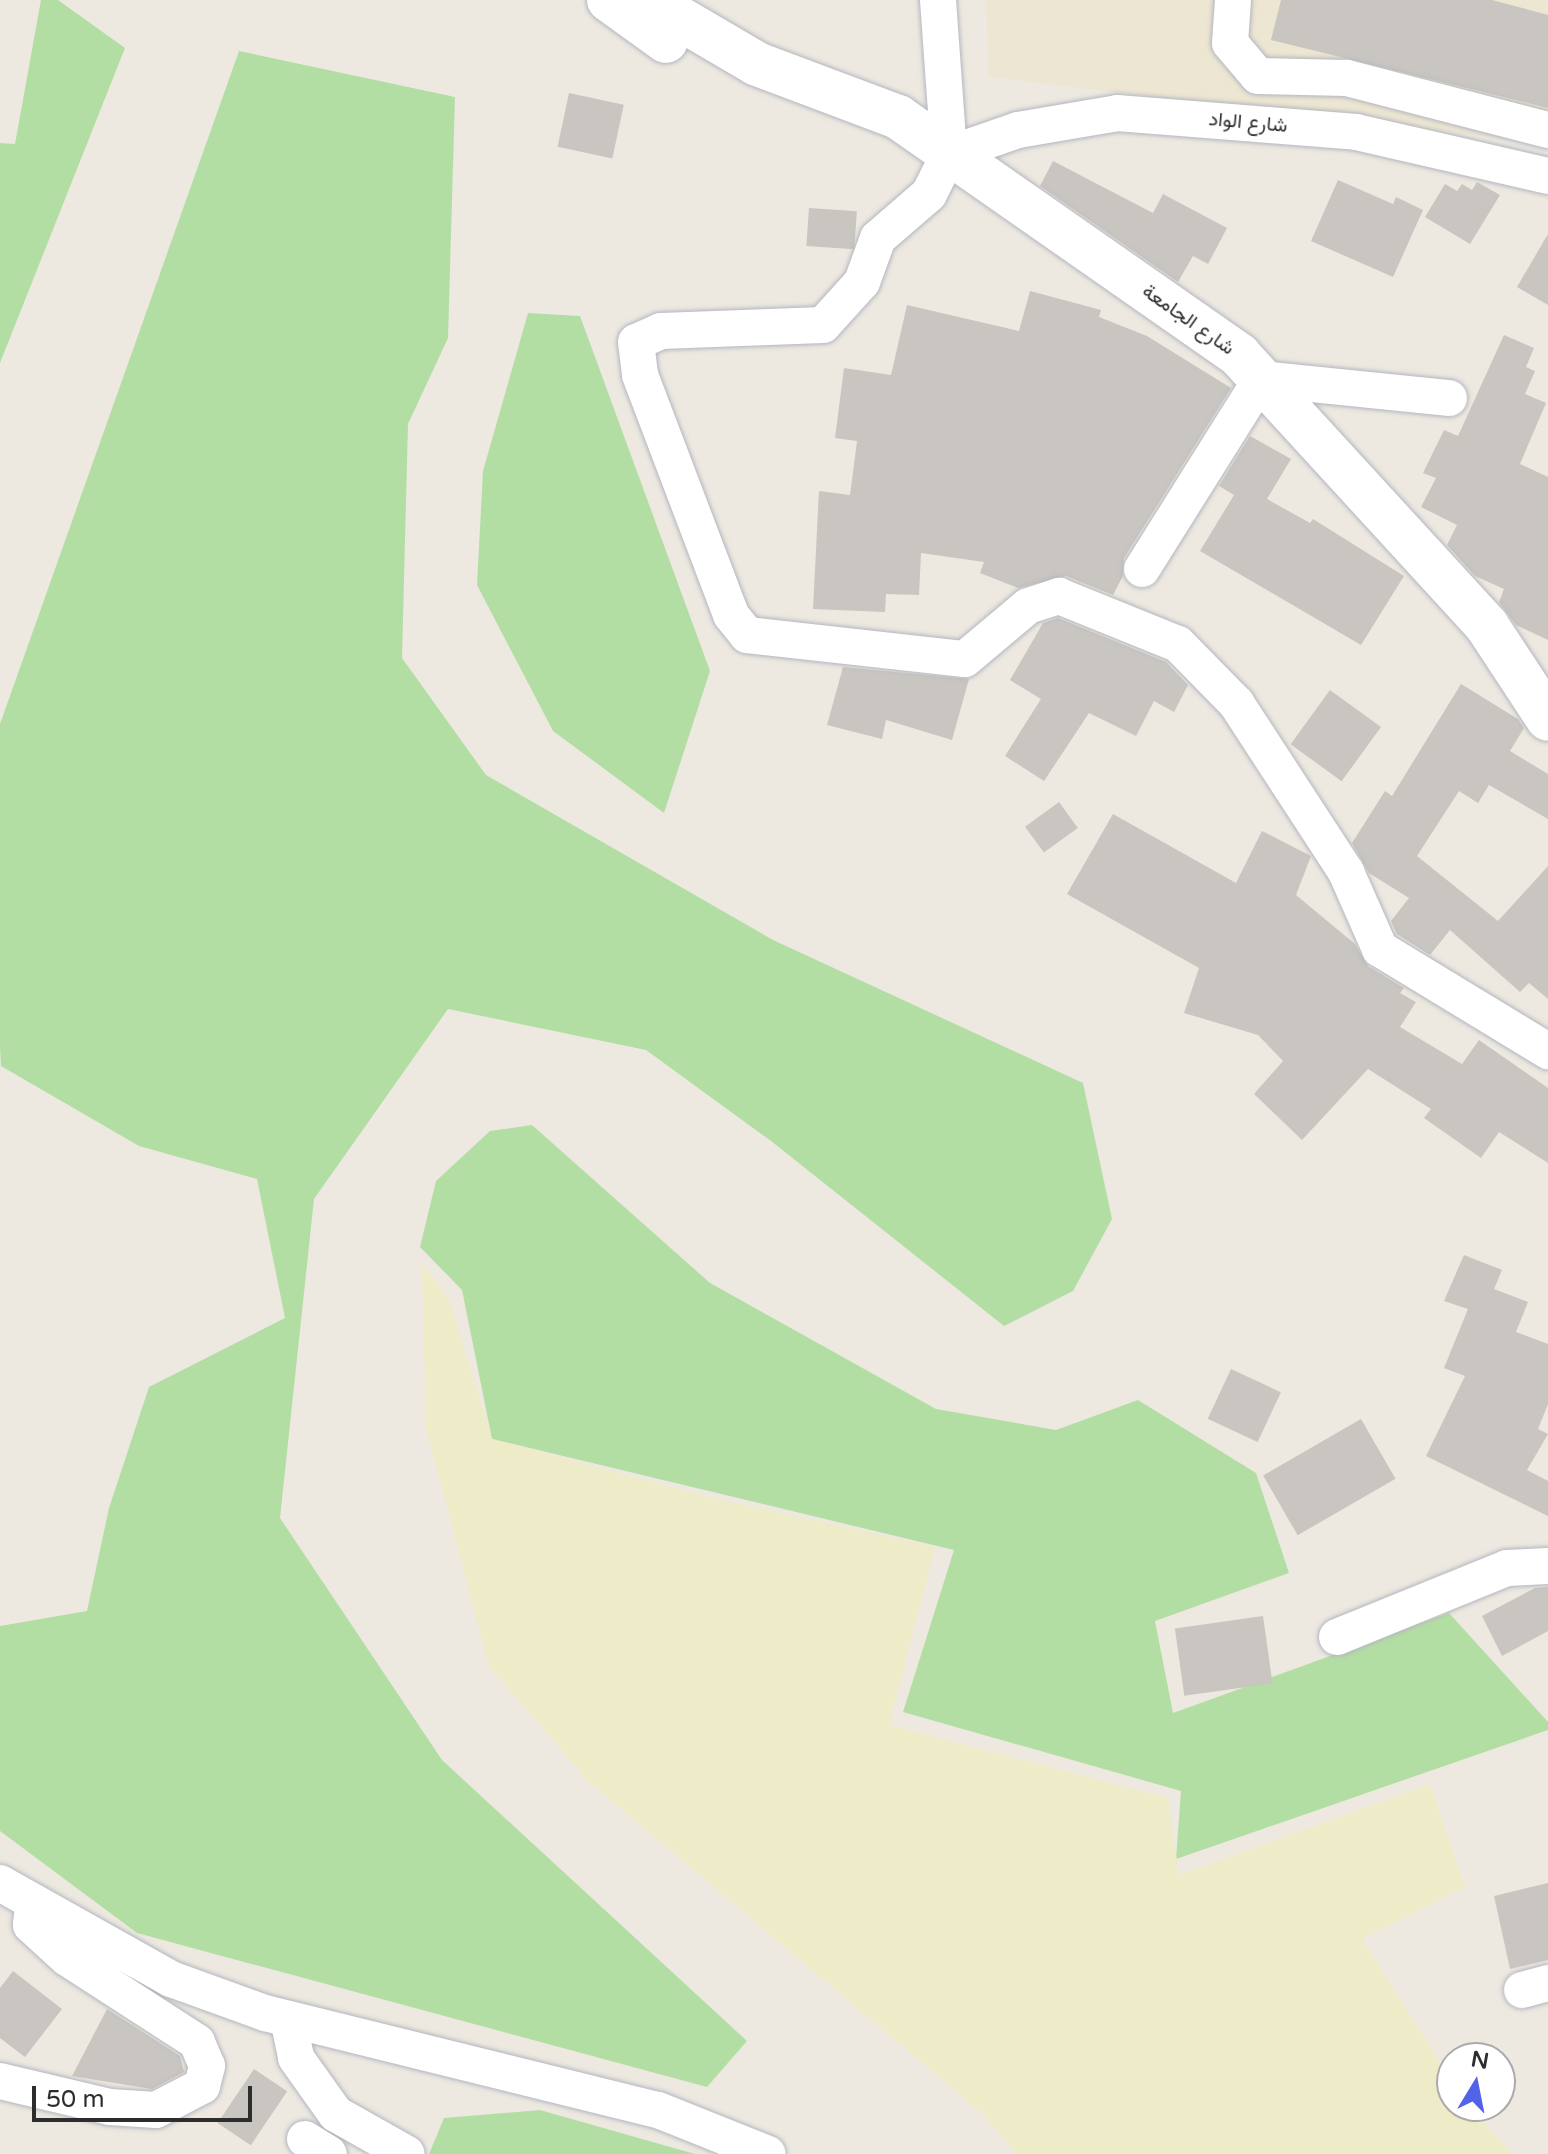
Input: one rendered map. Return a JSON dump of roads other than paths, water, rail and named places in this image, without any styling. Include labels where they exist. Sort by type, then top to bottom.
[{"type":"main road","points":[[609,0],[687,56],[751,87],[949,154]]},
{"type":"main road","points":[[648,0],[757,64],[898,117],[949,154]]},
{"type":"main road","name":"شارع الجامعة","points":[[949,154],[1239,355],[1487,626],[1548,719]]},
{"type":"street","points":[[938,0],[949,154],[929,194],[878,238],[862,282],[823,325],[661,331],[636,342],[640,375],[731,615],[747,635],[965,659],[1028,606],[1059,596],[1178,644],[1236,703],[1346,872],[1380,949],[1548,1051]]},
{"type":"street","points":[[1233,0],[1230,43],[1258,76],[1347,78],[1548,130]]},
{"type":"street","name":"شارع الواد","points":[[949,154],[1018,130],[1117,113],[1356,132],[1548,176]]},
{"type":"street","points":[[1142,569],[1261,379],[1449,398]]},
{"type":"street","points":[[1337,1637],[1507,1568],[1548,1566]]},
{"type":"street","points":[[0,1883],[171,1979],[288,2019],[658,2110],[768,2154]]},
{"type":"street","points":[[0,2081],[110,2107],[156,2110],[202,2086],[207,2066],[197,2042],[67,1958],[31,1925],[33,1904]]},
{"type":"street","points":[[288,2019],[296,2058],[336,2114],[407,2154]]}]
